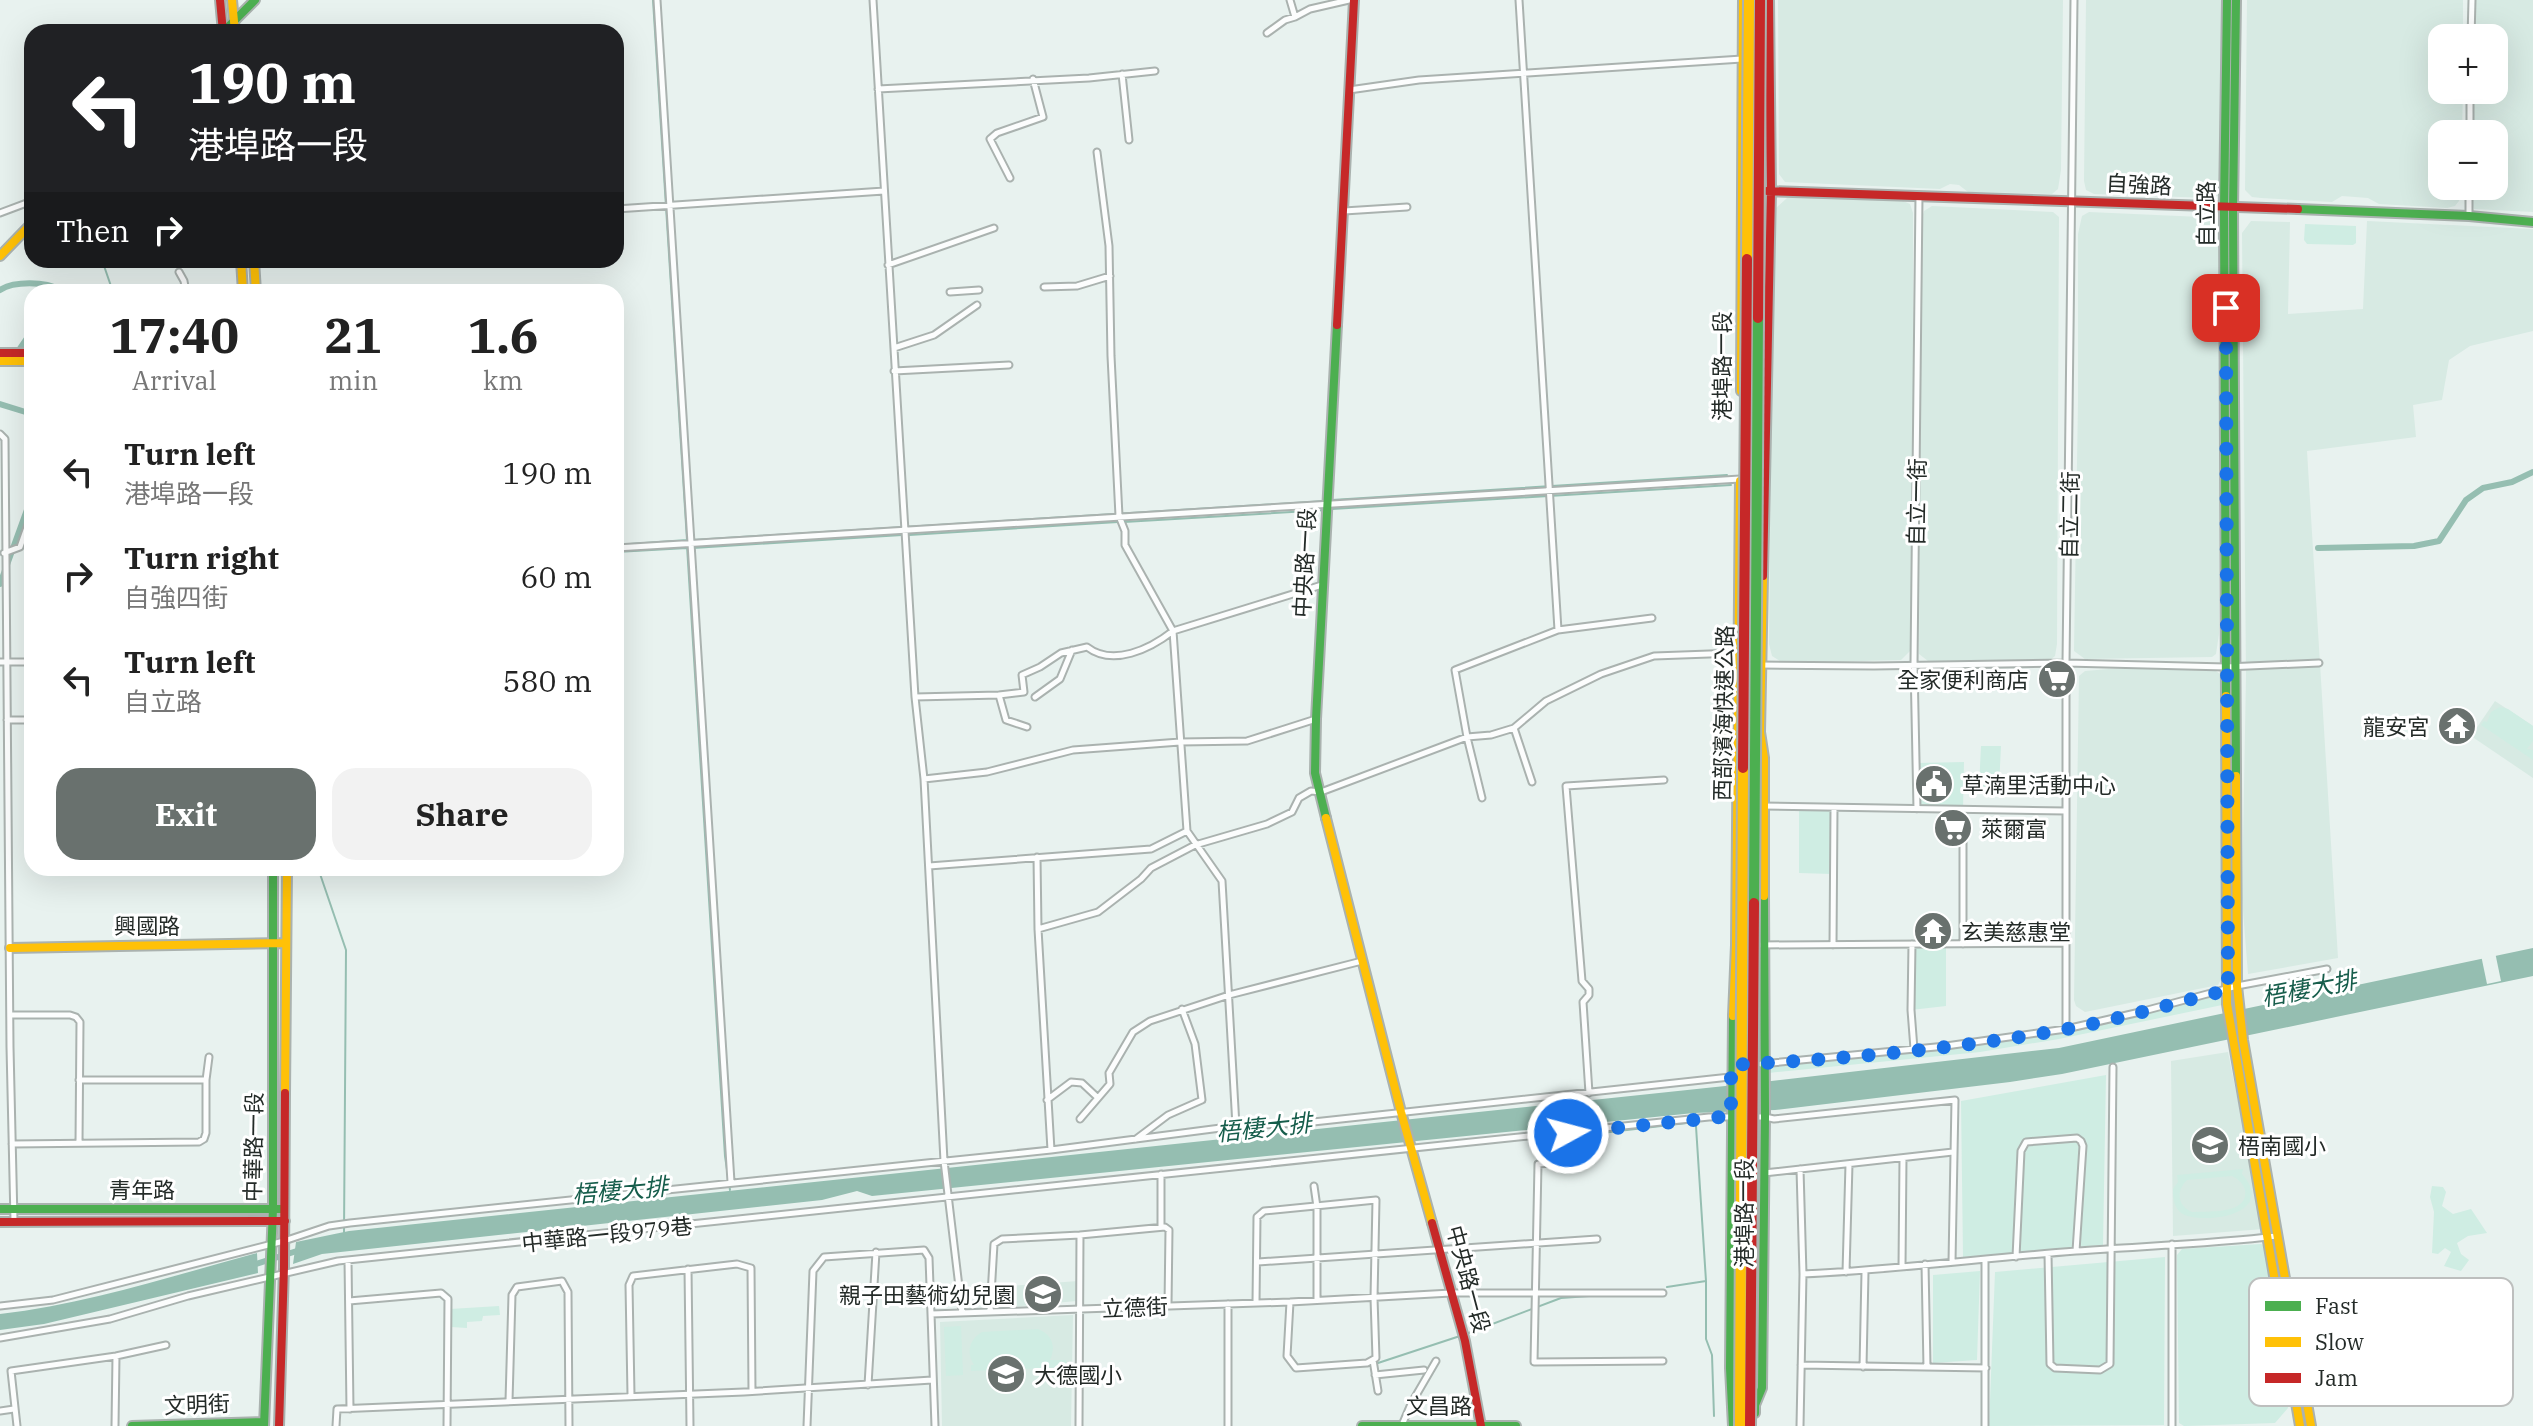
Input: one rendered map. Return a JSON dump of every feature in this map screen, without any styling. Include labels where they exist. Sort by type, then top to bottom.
[{"type":"main road","points":[[220,0],[222,24]]},
{"type":"main road","points":[[232,0],[235,24]]},
{"type":"main road","points":[[237,24],[255,0]]},
{"type":"main road","name":"中央路一段","points":[[1351,0],[1315,773],[1402,1115],[1465,1341],[1481,1426]]},
{"type":"main road","name":"港埠路一段","points":[[1746,0],[1736,733],[1742,805],[1745,1344],[1755,1405]]},
{"type":"main road","name":"西部濱海快速公路","points":[[1746,0],[1746,959],[1752,1426]]},
{"type":"main road","name":"西部濱海快速公路","points":[[1740,1426],[1760,0]]},
{"type":"main road","name":"港埠路一段","points":[[1752,1426],[1755,1405],[1762,1388],[1764,758],[1760,732],[1771,191],[1769,0]]},
{"type":"main road","name":"自立路","points":[[2227,0],[2232,988],[2238,1041],[2272,1237]]},
{"type":"main road","name":"自立路","points":[[2228,208],[2236,0]]},
{"type":"main road","name":"自強路","points":[[1742,190],[2469,216],[2533,222]]},
{"type":"main road","points":[[0,256],[24,231]]},
{"type":"main road","points":[[0,353],[24,353]]},
{"type":"main road","points":[[0,361],[24,361]]},
{"type":"main road","name":"港埠路一段","points":[[1742,805],[1760,732]]},
{"type":"main road","name":"港埠路一段","points":[[1736,733],[1748,785]]},
{"type":"main road","name":"中華路一段","points":[[264,1424],[272,1215],[273,876]]},
{"type":"main road","name":"中華路一段","points":[[279,1426],[285,1221],[287,876]]},
{"type":"main road","name":"興國路","points":[[10,948],[285,943]]},
{"type":"main road","name":"港埠路一段","points":[[1733,1426],[1730,1368],[1731,1071],[1741,945]]},
{"type":"main road","points":[[1733,1397],[1736,993],[1746,959]]},
{"type":"main road","points":[[1746,959],[1758,1022],[1755,1405]]},
{"type":"main road","name":"青年路","points":[[0,1209],[272,1215],[285,1221]]},
{"type":"main road","name":"青年路","points":[[0,1222],[272,1215],[285,1209]]},
{"type":"main road","points":[[2272,1237],[2278,1278]]},
{"type":"main road","points":[[2272,1237],[2280,1278]]},
{"type":"main road","name":"港埠路一段","points":[[1733,1397],[1745,1344]]},
{"type":"main road","points":[[2297,1406],[2300,1426]]},
{"type":"main road","points":[[2307,1406],[2311,1426]]},
{"type":"main road","name":"文明街","points":[[132,1426],[264,1424]]},
{"type":"main road","name":"文昌路","points":[[1362,1426],[1516,1426]]},
{"type":"street","points":[[657,0],[731,1182]]},
{"type":"street","points":[[873,0],[915,697],[924,779],[944,1161],[962,1312]]},
{"type":"street","points":[[1290,0],[1295,17]]},
{"type":"street","points":[[1267,33],[1285,20],[1310,9],[1351,0]]},
{"type":"street","points":[[1519,0],[1558,630]]},
{"type":"street","name":"自立二街","points":[[2066,1029],[2066,663],[2074,0]]},
{"type":"street","points":[[2471,24],[2472,0]]},
{"type":"street","points":[[1349,90],[1419,80],[1743,59]]},
{"type":"street","points":[[878,89],[1089,78],[1155,71]]},
{"type":"street","points":[[1122,74],[1129,140]]},
{"type":"street","points":[[1010,178],[990,139],[997,133],[1043,117],[1033,79]]},
{"type":"street","points":[[1097,152],[1109,246],[1119,516],[1125,531],[1125,545],[1173,631],[1187,831],[1222,881],[1236,1126]]},
{"type":"street","points":[[624,209],[884,191]]},
{"type":"street","name":"自立一街","points":[[1917,809],[1914,664],[1919,195]]},
{"type":"street","points":[[2469,200],[2469,216]]},
{"type":"street","points":[[0,213],[24,204]]},
{"type":"street","points":[[1343,211],[1407,207]]},
{"type":"street","points":[[888,265],[994,228]]},
{"type":"street","points":[[179,272],[185,284]]},
{"type":"street","points":[[1044,287],[1077,286],[1110,276]]},
{"type":"street","points":[[950,292],[979,290]]},
{"type":"street","points":[[894,348],[934,335],[977,305]]},
{"type":"street","points":[[894,371],[1009,365]]},
{"type":"street","points":[[0,434],[5,439],[3,662],[7,720],[14,1222]]},
{"type":"street","points":[[624,548],[1328,506],[1765,476]]},
{"type":"street","points":[[4,553],[20,547],[24,536]]},
{"type":"street","points":[[915,697],[1024,692],[1022,675],[1072,649],[1087,647],[1109,656],[1132,653],[1173,631],[1322,585]]},
{"type":"street","points":[[1482,798],[1455,670],[1558,630],[1652,618]]},
{"type":"street","points":[[1035,697],[1060,679],[1072,649]]},
{"type":"street","points":[[1038,929],[1098,912],[1151,868],[1195,845],[1267,824],[1292,812],[1299,798],[1311,791],[1321,792],[1467,737],[1491,735],[1514,728],[1546,701],[1601,674],[1654,656],[1737,658],[1762,665],[1801,667],[2319,663]]},
{"type":"street","points":[[3,662],[24,662]]},
{"type":"street","points":[[999,695],[1006,720],[1027,727]]},
{"type":"street","points":[[924,779],[987,772],[1073,750],[1180,742],[1247,741],[1316,719]]},
{"type":"street","points":[[7,720],[24,720]]},
{"type":"street","points":[[1514,728],[1532,782]]},
{"type":"street","points":[[1589,1093],[1583,1002],[1589,995],[1589,989],[1582,981],[1566,786],[1664,780]]},
{"type":"street","points":[[1742,805],[2065,811]]},
{"type":"street","points":[[1833,945],[1834,808]]},
{"type":"street","points":[[1963,810],[1963,944]]},
{"type":"street","points":[[929,866],[1151,849],[1187,831]]},
{"type":"street","points":[[1037,857],[1038,929],[1051,1150]]},
{"type":"street","points":[[1741,945],[2064,943]]},
{"type":"street","points":[[1912,944],[1914,1049]]},
{"type":"street","points":[[1080,1119],[1110,1084],[1109,1073],[1133,1032],[1150,1021],[1229,995],[1363,961]]},
{"type":"street","points":[[0,1306],[53,1300],[350,1223],[1051,1150],[1236,1126],[1402,1115],[1589,1093],[1731,1071],[1745,1065],[1914,1049],[2066,1029],[2232,988],[2327,969]]},
{"type":"street","points":[[1135,1140],[1168,1115],[1202,1100],[1195,1044],[1182,1009]]},
{"type":"street","points":[[10,1015],[70,1015],[80,1022],[79,1143]]},
{"type":"street","points":[[12,1144],[199,1142],[206,1133],[209,1057]]},
{"type":"street","points":[[2048,1254],[2050,1364],[2055,1368],[2100,1370],[2110,1364],[2113,1067]]},
{"type":"street","points":[[79,1080],[206,1080]]},
{"type":"street","points":[[1047,1100],[1071,1082],[1082,1083],[1097,1097]]},
{"type":"street","points":[[947,1198],[1372,1153],[1412,1146],[1731,1116],[1774,1119],[1955,1100],[1952,1262]]},
{"type":"street","points":[[2016,1257],[2021,1151],[2026,1142],[2077,1138],[2081,1141],[2076,1251]]},
{"type":"street","points":[[1763,1173],[1953,1152]]},
{"type":"street","points":[[1902,1267],[1903,1158]]},
{"type":"street","points":[[1592,1160],[1538,1164],[1534,1362],[1663,1361]]},
{"type":"street","points":[[1846,1272],[1849,1164]]},
{"type":"street","points":[[1800,1169],[1803,1274],[1800,1426]]},
{"type":"street","points":[[1161,1174],[1161,1227]]},
{"type":"street","points":[[1314,1186],[1317,1207],[1317,1300]]},
{"type":"street","name":"中華路一段979巷","points":[[0,1338],[110,1319],[270,1273],[348,1260],[947,1198]]},
{"type":"street","points":[[1256,1303],[1257,1217],[1264,1211],[1376,1200],[1376,1358],[1367,1363],[1296,1368],[1287,1356],[1290,1302]]},
{"type":"street","points":[[990,1312],[994,1244],[1002,1239],[1161,1227],[1169,1230],[1170,1235],[1168,1306]]},
{"type":"street","points":[[1079,1426],[1080,1235]]},
{"type":"street","points":[[1803,1274],[1865,1272],[2076,1251],[2272,1237]]},
{"type":"street","points":[[1258,1262],[1597,1239]]},
{"type":"street","points":[[2172,1244],[2172,1426]]},
{"type":"street","points":[[807,1426],[813,1271],[824,1257],[924,1250],[929,1258],[935,1426]]},
{"type":"street","points":[[868,1385],[876,1252]]},
{"type":"street","points":[[348,1260],[350,1409]]},
{"type":"street","points":[[1985,1260],[1985,1426]]},
{"type":"street","points":[[631,1396],[630,1280],[638,1274],[737,1264],[751,1268],[752,1391]]},
{"type":"street","points":[[1925,1264],[1927,1367]]},
{"type":"street","points":[[688,1269],[690,1426]]},
{"type":"street","points":[[1863,1367],[1865,1272]]},
{"type":"street","points":[[509,1401],[512,1295],[517,1287],[562,1281],[568,1292],[569,1426]]},
{"type":"street","points":[[349,1301],[441,1293],[448,1299],[447,1426]]},
{"type":"street","name":"立德街","points":[[931,1314],[1290,1302],[1451,1293],[1663,1293]]},
{"type":"street","points":[[1228,1304],[1228,1426]]},
{"type":"street","points":[[17,1426],[11,1371],[116,1356],[166,1345]]},
{"type":"street","points":[[115,1426],[116,1356]]},
{"type":"street","points":[[1373,1360],[1378,1391]]},
{"type":"street","points":[[1402,1425],[1436,1361]]},
{"type":"street","points":[[1801,1365],[1986,1368]]},
{"type":"street","points":[[1375,1375],[1424,1370]]},
{"type":"street","points":[[336,1426],[337,1409],[932,1380]]},
{"type":"street","points":[[0,1411],[14,1409]]},
{"type":"shaded area","points":[[1778,0],[2063,0],[2061,170],[2058,189],[2052,194],[1968,192],[1959,185],[1950,184],[1940,189],[1785,182],[1779,174]]},
{"type":"shaded area","points":[[2086,0],[2224,0],[2222,189],[2218,196],[2094,194],[2086,190]]},
{"type":"shaded area","points":[[2247,0],[2463,0],[2463,24],[2428,24],[2428,104],[2463,104],[2462,120],[2428,120],[2428,200],[2459,200],[2455,206],[2379,204],[2368,198],[2342,196],[2332,202],[2252,197],[2245,190]]},
{"type":"shaded area","points":[[2474,0],[2533,0],[2533,212],[2474,209],[2470,201],[2508,200],[2508,120],[2471,120],[2472,104],[2508,104],[2508,24],[2473,24]]},
{"type":"shaded area","points":[[1787,198],[1901,200],[1910,204],[1913,213],[1913,648],[1901,660],[1783,663],[1772,656],[1769,644],[1776,208]]},
{"type":"shaded area","points":[[1932,206],[2053,212],[2059,217],[2057,644],[2055,656],[2049,661],[1928,661],[1919,654],[1921,221],[1924,211]]},
{"type":"shaded area","points":[[2089,212],[2201,217],[2215,222],[2219,232],[2219,634],[2216,654],[2212,657],[2085,659],[2074,651],[2078,234],[2082,216]]},
{"type":"shaded area","points":[[2251,221],[2290,222],[2288,314],[2363,309],[2367,221],[2533,229],[2533,331],[2470,346],[2449,360],[2442,400],[2413,405],[2416,437],[2307,451],[2338,958],[2248,974],[2242,898],[2246,676],[2242,233]]},
{"type":"shaded area","points":[[2305,224],[2356,226],[2356,243],[2307,244],[2304,240]]},
{"type":"shaded area","points":[[2212,668],[2220,674],[2223,696],[2222,934],[2225,972],[2218,985],[2085,1012],[2076,1006],[2074,1000],[2079,676],[2085,671],[2109,669]]},
{"type":"shaded area","points":[[2495,701],[2533,726],[2533,778],[2471,736]]},
{"type":"shaded area","points":[[2500,707],[2533,726],[2533,741],[2527,749],[2533,750],[2533,760],[2481,725],[2487,722],[2491,712]]},
{"type":"shaded area","points":[[1981,746],[2001,746],[1999,787],[1979,787]]},
{"type":"shaded area","points":[[1964,762],[1963,810],[1917,809],[1917,763]]},
{"type":"shaded area","points":[[1799,807],[1834,808],[1832,874],[1799,873]]},
{"type":"shaded area","points":[[1912,944],[1946,944],[1946,1006],[1911,1010]]},
{"type":"shaded area","points":[[2533,948],[2533,976],[2062,1074],[2010,1082],[1775,1110],[1694,1113],[872,1196],[857,1191],[822,1200],[322,1254],[293,1264],[296,1242],[349,1231],[2059,1048]]},
{"type":"shaded area","points":[[2222,993],[2227,1004],[2059,1039],[1980,1052],[1768,1073],[1770,1063],[1921,1050],[2056,1030]]},
{"type":"shaded area","name":"梧南國小","points":[[2228,1052],[2264,1229],[2173,1236],[2171,1061]]},
{"type":"shaded area","points":[[2106,1075],[2103,1245],[1963,1257],[1961,1101]]},
{"type":"shaded area","points":[[2243,1169],[2242,1174],[2251,1189],[2250,1200],[2243,1209],[2231,1214],[2201,1218],[2189,1216],[2180,1212],[2174,1202],[2173,1189],[2178,1182],[2177,1175]],"holes":[[[2232,1176],[2242,1183],[2245,1190],[2241,1204],[2226,1210],[2192,1212],[2183,1206],[2181,1189],[2187,1180]]]},
{"type":"shaded area","points":[[2432,1186],[2443,1187],[2446,1192],[2442,1206],[2453,1214],[2471,1209],[2487,1233],[2468,1236],[2457,1243],[2461,1254],[2469,1260],[2461,1271],[2444,1266],[2451,1252],[2445,1248],[2438,1254],[2432,1253]]},
{"type":"shaded area","points":[[2261,1244],[2267,1247],[2271,1278],[2249,1278],[2249,1406],[2288,1406],[2275,1423],[2184,1426],[2179,1423],[2177,1255],[2182,1249]]},
{"type":"shaded area","points":[[257,1253],[258,1273],[44,1324],[0,1330],[0,1314],[97,1296]]},
{"type":"shaded area","points":[[2165,1257],[2164,1425],[1989,1426],[1995,1272]]},
{"type":"shaded area","points":[[1980,1271],[1977,1360],[1933,1363],[1933,1275]]},
{"type":"shaded area","name":"親子田藝術幼兒園","points":[[1078,1281],[1077,1301],[1010,1307],[1008,1286]]},
{"type":"shaded area","points":[[499,1306],[500,1315],[483,1316],[482,1321],[467,1322],[467,1328],[451,1327],[450,1309]]},
{"type":"shaded area","name":"大德國小","points":[[1073,1315],[1071,1426],[942,1426],[940,1322]]},
{"type":"shaded area","points":[[961,1326],[963,1375],[946,1376],[944,1327]]},
{"type":"shaded area","points":[[1038,1329],[1052,1342],[1050,1360],[1066,1360],[1067,1367],[971,1371],[971,1365],[974,1365],[970,1347],[982,1332]]},
{"type":"pier","points":[[2495,952],[2501,981],[2487,984],[2481,955]]},
{"type":"waterway","points":[[653,0],[687,540]]},
{"type":"waterway","points":[[105,268],[110,284]]},
{"type":"waterway","points":[[0,290],[13,285],[38,284]]},
{"type":"waterway","points":[[19,350],[24,343]]},
{"type":"waterway","points":[[0,404],[24,412]]},
{"type":"waterway","points":[[2318,548],[2414,546],[2439,541],[2466,500],[2483,488],[2512,482],[2533,472]]},
{"type":"waterway","points":[[1332,500],[1727,475]]},
{"type":"waterway","points":[[1332,509],[1731,485]]},
{"type":"waterway","points":[[693,540],[1325,501]]},
{"type":"waterway","points":[[1124,522],[1326,510]]},
{"type":"waterway","points":[[0,584],[24,518]]},
{"type":"waterway","points":[[909,535],[1118,522]]},
{"type":"waterway","points":[[693,548],[902,535]]},
{"type":"waterway","points":[[624,544],[687,540]]},
{"type":"waterway","points":[[687,546],[725,1156],[730,1190]]},
{"type":"waterway","points":[[624,552],[687,548]]},
{"type":"waterway","points":[[321,876],[346,950],[344,1234]]},
{"type":"waterway","points":[[1695,1111],[1706,1281],[1706,1339],[1712,1355],[1714,1416]]},
{"type":"waterway","points":[[1593,1134],[1695,1122]]},
{"type":"waterway","name":"梧棲大排","points":[[253,1265],[300,1250]]},
{"type":"waterway","points":[[1667,1287],[1706,1281]]},
{"type":"waterway","points":[[1466,1334],[1561,1298],[1589,1296]]},
{"type":"waterway","points":[[1378,1363],[1460,1336]]},
{"type":"traffic: fast","points":[[231,24],[255,0]]},
{"type":"traffic: fast","points":[[2226,696],[2224,208],[2227,0]]},
{"type":"traffic: fast","points":[[2236,0],[2233,209],[2236,776]]},
{"type":"traffic: fast","points":[[2298,209],[2469,216],[2533,222]]},
{"type":"traffic: fast","points":[[1754,903],[1758,318]]},
{"type":"traffic: fast","points":[[1326,818],[1315,773],[1316,719],[1337,325]]},
{"type":"traffic: fast","points":[[264,1426],[273,1209],[273,876]]},
{"type":"traffic: fast","points":[[1755,1413],[1762,1388],[1764,896]]},
{"type":"traffic: fast","points":[[1733,1016],[1730,1368],[1733,1426]]},
{"type":"traffic: fast","points":[[0,1209],[280,1209]]},
{"type":"traffic: fast","points":[[132,1426],[264,1422]]},
{"type":"traffic: fast","points":[[1362,1426],[1516,1426]]},
{"type":"traffic: slow","points":[[232,0],[234,24]]},
{"type":"traffic: slow","points":[[1741,391],[1743,0]]},
{"type":"traffic: slow","points":[[1747,259],[1749,0]]},
{"type":"traffic: slow","points":[[0,256],[24,231]]},
{"type":"traffic: slow","points":[[242,268],[242,284]]},
{"type":"traffic: slow","points":[[254,268],[256,284]]},
{"type":"traffic: slow","points":[[0,361],[24,361]]},
{"type":"traffic: slow","points":[[1733,1016],[1740,481]]},
{"type":"traffic: slow","points":[[1763,576],[1760,732],[1764,758],[1764,896]]},
{"type":"traffic: slow","points":[[2226,696],[2227,1004],[2274,1278]]},
{"type":"traffic: slow","points":[[1740,1426],[1743,768]]},
{"type":"traffic: slow","points":[[1746,990],[1748,785],[1751,772]]},
{"type":"traffic: slow","points":[[2236,776],[2237,986],[2243,1040],[2285,1278]]},
{"type":"traffic: slow","points":[[1326,818],[1432,1223]]},
{"type":"traffic: slow","points":[[285,1093],[287,876]]},
{"type":"traffic: slow","points":[[10,948],[285,943]]},
{"type":"traffic: slow","points":[[2297,1406],[2300,1426]]},
{"type":"traffic: slow","points":[[2307,1406],[2311,1426]]},
{"type":"traffic: jam","points":[[220,0],[222,24]]},
{"type":"traffic: jam","points":[[1337,325],[1354,0]]},
{"type":"traffic: jam","points":[[1758,318],[1760,0]]},
{"type":"traffic: jam","points":[[1763,576],[1771,191],[1769,0]]},
{"type":"traffic: jam","points":[[1767,191],[2298,209]]},
{"type":"traffic: jam","points":[[1743,768],[1747,259]]},
{"type":"traffic: jam","points":[[0,353],[24,353]]},
{"type":"traffic: jam","points":[[1750,1426],[1754,903]]},
{"type":"traffic: jam","points":[[279,1426],[285,1093]]},
{"type":"traffic: jam","points":[[0,1222],[285,1221]]},
{"type":"traffic: jam","points":[[1432,1223],[1465,1341],[1481,1426]]},
{"type":"place","name":"全家便利商店","points":[[2057,679]]},
{"type":"place","name":"龍安宮","points":[[2457,726]]},
{"type":"place","name":"草湳里活動中心","points":[[1934,784]]},
{"type":"place","name":"萊爾富","points":[[1953,828]]},
{"type":"place","name":"玄美慈惠堂","points":[[1933,931]]},
{"type":"place","name":"梧南國小","points":[[2210,1145]]},
{"type":"place","name":"親子田藝術幼兒園","points":[[1043,1294]]},
{"type":"place","name":"大德國小","points":[[1006,1374]]},
{"type":"route","points":[[1568,1133],[1731,1116],[1731,1065],[1837,1057],[2015,1037],[2066,1029],[2228,990],[2226,308]]}]
